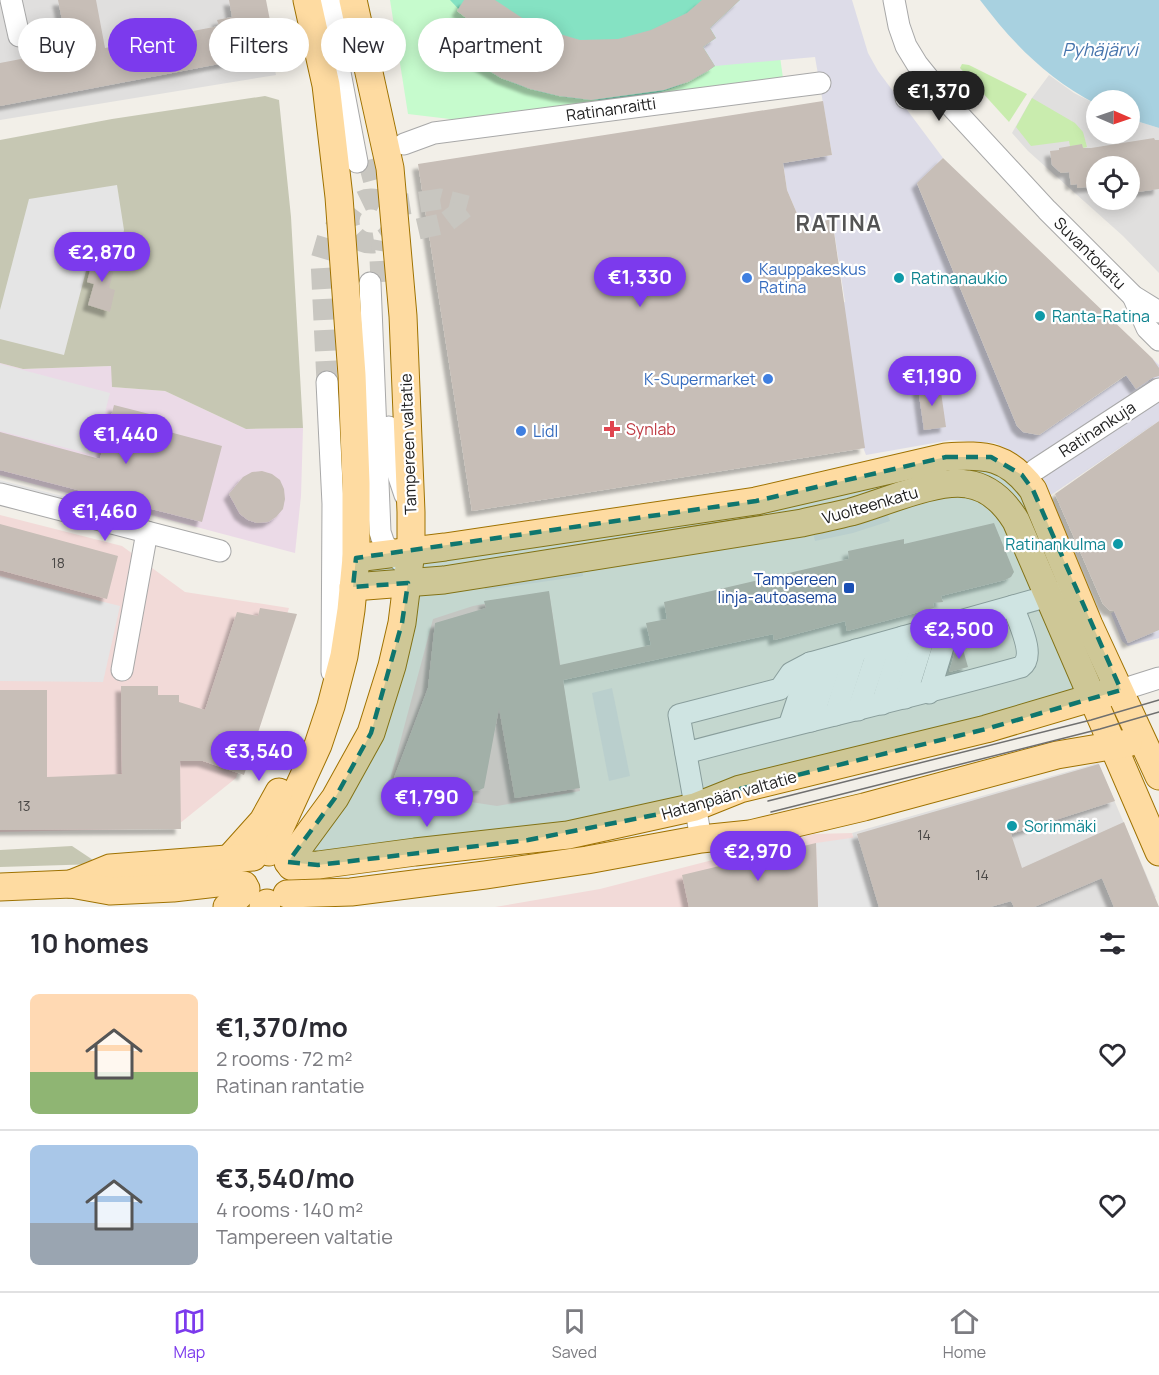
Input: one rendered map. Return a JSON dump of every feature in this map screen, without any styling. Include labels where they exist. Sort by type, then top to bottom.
[{"type":"main road","points":[[266,860],[318,745],[331,706],[344,656],[356,558],[354,420],[340,209],[326,85],[307,0]]},
{"type":"main road","name":"Tampereen valtatie","points":[[266,860],[334,798],[371,733],[392,666],[402,623],[411,512],[403,316],[390,168],[353,0]]},
{"type":"main road","name":"Vuolteenkatu","points":[[353,587],[405,564],[756,501],[946,457],[967,455],[991,458],[1022,475],[1037,497],[1061,592],[1093,697],[1159,852]]},
{"type":"main road","name":"Vuolteenkatu","points":[[356,558],[405,564],[437,580],[802,523],[850,512],[934,486],[950,483],[967,484],[991,493],[1009,510],[1151,738],[1159,776]]},
{"type":"main road","name":"Hatanpään valtatie","points":[[72,885],[110,868],[266,860],[318,865],[558,836],[695,807],[740,789],[986,729],[1120,690]]},
{"type":"main road","name":"Hatanpään valtatie","points":[[0,887],[72,885],[110,891],[173,888],[226,882],[268,897],[440,881],[587,860],[701,839],[750,834],[864,807],[1057,755],[1151,738]]},
{"type":"main road","points":[[266,860],[263,821],[298,757],[318,745]]},
{"type":"main road","points":[[226,907],[268,897],[292,883],[293,874],[266,860],[247,864],[244,872],[268,897]]},
{"type":"street","points":[[11,0],[18,32]]},
{"type":"street","points":[[320,0],[334,41],[363,161],[337,0]]},
{"type":"street","name":"Suvantokatu","points":[[894,0],[906,46],[927,78],[1047,210],[1133,296],[1159,312]]},
{"type":"street","points":[[906,98],[927,78]]},
{"type":"street","name":"Ratinanraitti","points":[[404,144],[434,133],[820,83]]},
{"type":"street","points":[[405,564],[384,544],[380,532],[376,283],[390,453],[411,512]]},
{"type":"street","name":"Suvantokatu","points":[[1133,296],[1148,328],[1159,340]]},
{"type":"street","points":[[327,382],[333,504],[331,706]]},
{"type":"street","name":"Ratinankuja","points":[[1035,470],[1159,389]]},
{"type":"street","points":[[0,494],[220,551]]},
{"type":"street","points":[[122,669],[147,532]]},
{"type":"street","points":[[882,704],[895,663],[950,624],[1061,592]]},
{"type":"street","points":[[686,753],[929,693],[1021,667],[1025,664],[1028,650],[1013,606]]},
{"type":"street","points":[[923,642],[929,693]]},
{"type":"street","points":[[789,726],[813,673],[833,657],[880,644],[923,642]]},
{"type":"street","points":[[905,699],[923,642]]},
{"type":"street","points":[[858,710],[880,644]]},
{"type":"street","points":[[835,715],[856,650]]},
{"type":"street","points":[[701,839],[679,715],[780,689],[791,673],[813,673]]},
{"type":"street","points":[[811,721],[813,673]]},
{"type":"street","name":"Hatanpään valtatie","points":[[1120,690],[1159,678]]},
{"type":"highlighted area","points":[[946,457],[991,457],[1022,475],[1033,490],[1121,690],[986,729],[740,789],[695,807],[528,840],[318,865],[288,862],[335,798],[371,733],[402,623],[408,583],[353,587],[356,558],[756,501]]},
{"type":"shaded area","points":[[0,0],[262,0],[265,18],[209,18],[209,72],[275,72],[276,75],[0,120]]},
{"type":"shaded area","name":"Ratinanaukio","points":[[740,0],[852,0],[868,53],[878,71],[943,158],[917,184],[1017,426],[1023,432],[1039,435],[1152,358],[1159,365],[1159,421],[1051,495],[1035,470],[1016,454],[995,443],[951,440],[866,455],[822,342],[834,304],[845,302],[832,218],[804,230],[787,190],[783,163],[832,155],[815,57],[715,66],[703,47],[716,38],[710,28]],"holes":[[[939,385],[945,427],[918,388]]]},
{"type":"shaded area","points":[[1049,75],[1086,99],[1086,144],[1140,144],[1140,122],[1159,128],[1159,273],[1094,210],[1140,210],[1140,156],[1086,156],[1086,203],[1028,151],[1012,133],[1032,98]]},
{"type":"shaded area","points":[[265,96],[279,100],[291,217],[303,428],[246,429],[165,391],[112,387],[111,366],[23,369],[0,363],[0,140],[112,119]]},
{"type":"shaded area","points":[[117,185],[124,230],[118,258],[91,252],[64,355],[0,339],[0,310],[29,199]]},
{"type":"shaded area","points":[[0,363],[23,369],[112,366],[112,387],[165,391],[246,429],[303,428],[301,496],[295,553],[0,475]]},
{"type":"shaded area","points":[[0,364],[110,393],[94,455],[0,431]]},
{"type":"shaded area","points":[[0,480],[117,510],[112,523],[0,494]]},
{"type":"shaded area","points":[[887,513],[890,521],[853,533],[815,541],[813,533]]},
{"type":"shaded area","points":[[0,515],[122,546],[185,592],[289,608],[236,778],[174,828],[0,832]]},
{"type":"shaded area","points":[[582,567],[583,576],[485,590],[484,582]]},
{"type":"shaded area","points":[[0,576],[120,606],[103,682],[0,681]]},
{"type":"shaded area","points":[[549,592],[580,791],[497,806],[398,791],[393,785],[391,776],[433,619],[473,606]]},
{"type":"shaded area","points":[[1159,594],[1159,638],[1128,646],[1122,641],[1111,613]]},
{"type":"shaded area","points":[[612,688],[630,776],[609,781],[592,693]]},
{"type":"shaded area","points":[[1098,763],[1156,897],[1132,907],[874,907],[852,833]]},
{"type":"shaded area","points":[[852,833],[874,907],[495,907],[600,889],[814,834]]},
{"type":"shaded area","points":[[858,837],[876,907],[818,907],[816,843]]},
{"type":"shaded area","points":[[72,846],[99,864],[0,867],[0,850]]},
{"type":"green space","points":[[390,0],[772,0],[783,78],[475,122],[408,114],[401,72],[406,72],[406,18],[393,18]]},
{"type":"green space","points":[[450,0],[740,0],[710,28],[716,38],[703,47],[715,66],[692,80],[668,90],[616,100],[562,97],[536,91],[490,72],[564,72],[564,18],[467,18]]},
{"type":"green space","points":[[962,64],[969,65],[1027,94],[1009,122],[960,68]]},
{"type":"green space","points":[[1032,98],[1075,123],[1083,132],[1087,147],[1070,146],[1069,141],[1031,146],[1016,127]]},
{"type":"water","name":"Pyhäjärvi","points":[[980,0],[1159,0],[1159,128],[1140,122],[1140,90],[1086,90],[1086,98],[1047,72],[1006,32]]},
{"type":"building","points":[[58,0],[96,0],[105,48],[108,47],[108,72],[177,72],[0,106],[0,63],[18,60],[18,72],[96,72],[96,18],[62,18]]},
{"type":"building","points":[[229,0],[266,0],[270,18],[227,18],[232,17]]},
{"type":"building","points":[[464,0],[495,0],[522,18],[466,18],[457,11]]},
{"type":"building","points":[[702,0],[740,0],[710,28],[716,38],[703,47],[715,66],[688,82],[664,90],[591,100],[530,89],[491,72],[564,72],[564,35],[580,40],[618,39],[651,30],[687,13]]},
{"type":"building","points":[[209,28],[209,66],[197,68],[197,30]]},
{"type":"building","points":[[823,101],[832,155],[783,163],[787,190],[804,230],[832,218],[865,448],[472,511],[418,164]]},
{"type":"building","points":[[1154,138],[1159,140],[1159,189],[1140,192],[1140,156],[1086,156],[1086,187],[1077,188],[1077,184],[1071,185],[1069,172],[1061,173],[1052,165],[1050,151],[1059,150],[1059,148],[1082,144],[1083,148],[1091,148],[1116,144],[1140,144],[1140,140]]},
{"type":"building","name":"Ranta-Ratina","points":[[943,158],[1152,358],[1159,368],[1159,376],[1136,389],[1126,375],[1039,435],[1023,432],[1017,426],[917,183]]},
{"type":"building","points":[[94,255],[116,262],[109,288],[115,290],[110,312],[88,305],[94,284],[87,282]]},
{"type":"building","points":[[940,385],[946,427],[924,430],[918,388]]},
{"type":"building","points":[[114,405],[165,418],[162,430],[222,446],[202,522],[0,470],[0,432],[100,459]]},
{"type":"building","name":"Ratinankulma","points":[[1159,421],[1159,630],[1128,643],[1114,611],[1109,610],[1103,604],[1055,494]]},
{"type":"building","points":[[262,471],[280,480],[285,499],[283,509],[276,517],[268,522],[257,523],[240,514],[229,494],[243,477],[252,472]]},
{"type":"building","points":[[994,523],[1014,572],[1011,577],[941,596],[943,602],[933,603],[934,608],[847,631],[845,621],[774,640],[773,634],[563,680],[580,788],[515,798],[499,708],[484,788],[477,791],[394,778],[428,688],[435,623],[486,608],[484,601],[549,591],[560,665],[651,645],[646,623],[667,619],[664,602],[849,559],[848,551],[904,539],[904,544]]},
{"type":"building","points":[[0,524],[118,556],[107,599],[0,570]]},
{"type":"building","points":[[260,608],[297,614],[244,775],[203,761],[180,761],[181,829],[0,830],[0,690],[47,690],[47,777],[122,774],[121,686],[158,686],[158,695],[179,695],[179,702],[205,710],[237,612],[258,616]]},
{"type":"building","points":[[962,646],[968,667],[949,672],[956,648]]},
{"type":"building","points":[[1099,764],[1115,801],[1011,834],[1022,868],[1124,822],[1159,907],[1114,907],[1102,878],[1034,907],[1014,907],[1011,901],[990,907],[879,907],[857,834]]},
{"type":"building","points":[[816,843],[818,907],[689,907],[682,875]]},
{"type":"tunnel","points":[[368,160],[375,186],[383,202]]},
{"type":"tunnel","points":[[371,199],[380,200],[387,205],[392,212],[393,221],[392,230],[387,237],[380,242],[371,243],[362,242],[355,237],[350,230],[349,221],[350,212],[355,205],[362,200],[371,199]]},
{"type":"tunnel","points":[[389,207],[440,199],[467,206]]},
{"type":"tunnel","points":[[388,236],[445,223],[467,206]]},
{"type":"tunnel","points":[[327,382],[321,260],[328,236],[347,214]]},
{"type":"tunnel","points":[[381,282],[380,259],[383,241]]},
{"type":"tram line","points":[[768,801],[1091,720],[1159,700]]},
{"type":"tram line","points":[[771,812],[1159,712]]},
{"type":"place","name":"Kauppakeskus Ratina","points":[[747,278]]},
{"type":"place","name":"Ratinanaukio","points":[[899,278]]},
{"type":"place","name":"Ranta-Ratina","points":[[1040,316]]},
{"type":"place","name":"K-Supermarket","points":[[768,379]]},
{"type":"place","name":"Synlab","points":[[612,429]]},
{"type":"place","name":"Lidl","points":[[521,431]]},
{"type":"place","name":"Ratinankulma","points":[[1118,544]]},
{"type":"place","name":"Tampereen linja-autoasema","points":[[849,588]]},
{"type":"place","name":"Sorinmäki","points":[[1012,826]]},
{"type":"district","name":"RATINA","points":[[839,223]]}]
